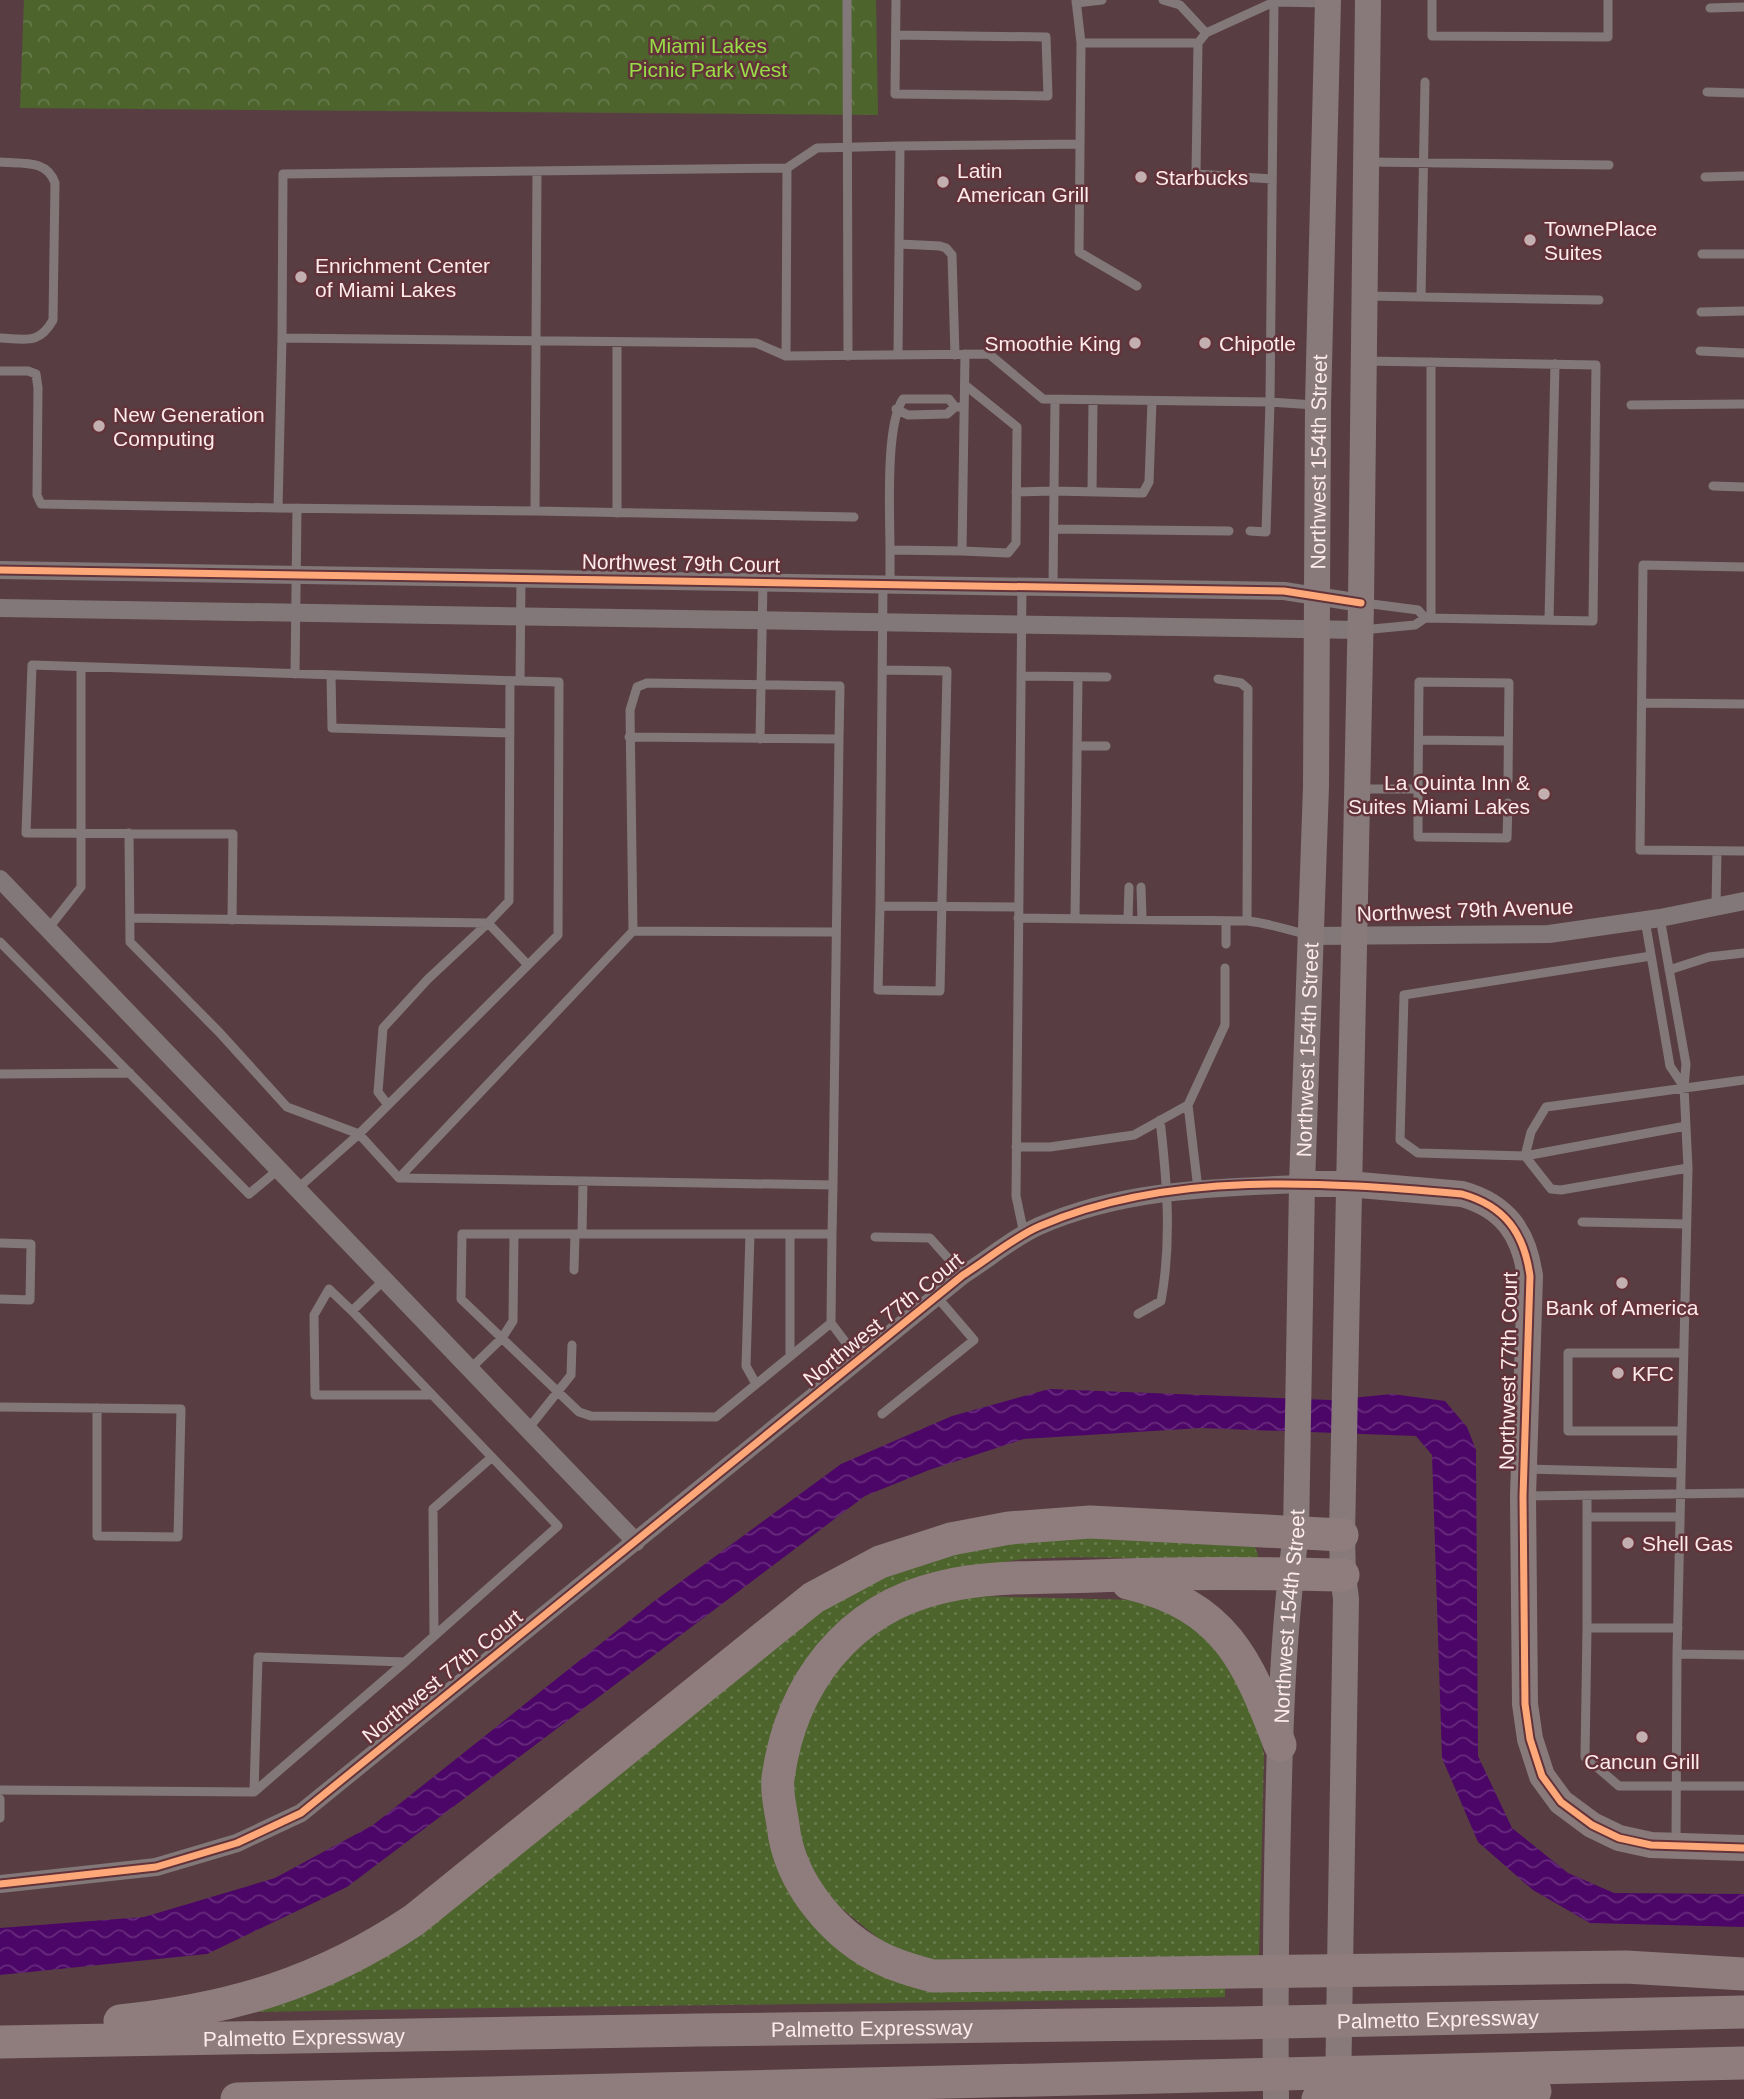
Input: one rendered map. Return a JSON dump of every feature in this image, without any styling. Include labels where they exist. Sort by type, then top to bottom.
[{"type":"highway","points":[[48,2041],[96,2024],[180,2014],[231,2003],[329,1970],[374,1947],[414,1920],[813,1598],[880,1562],[951,1539],[1009,1528],[1076,1523],[1342,1535]]},
{"type":"highway","points":[[1343,1575],[1153,1572],[1000,1579],[942,1587],[895,1604],[853,1630],[818,1667],[791,1720],[778,1781],[784,1839],[803,1886],[841,1933],[887,1961],[933,1976],[1626,1967],[1744,1974]]},
{"type":"highway","points":[[1095,1576],[1168,1594],[1207,1619],[1232,1644],[1249,1670],[1280,1745]]},
{"type":"highway","name":"Palmetto Expressway","points":[[0,2042],[1237,2023],[1744,2012]]},
{"type":"highway","points":[[0,2063],[380,2054],[482,2033]]},
{"type":"highway","points":[[237,2099],[1236,2075],[1391,2083],[1744,2065]]},
{"type":"highway","points":[[1318,2099],[1391,2083]]},
{"type":"main road","name":"Northwest 154th Street","points":[[1338,2099],[1346,1599],[1342,1535],[1361,603],[1368,0]]},
{"type":"main road","name":"Northwest 154th Street","points":[[1276,2099],[1275,1972],[1280,1745],[1290,1574],[1296,1534],[1302,1184],[1311,936],[1319,596],[1318,405],[1328,1]]},
{"type":"main road","name":"Northwest 77th Court","points":[[1302,1184],[1348,1184],[1462,1194],[1478,1199],[1508,1219],[1527,1256],[1530,1276],[1523,1496],[1525,1704],[1530,1739],[1542,1776],[1561,1802],[1592,1825],[1619,1838],[1651,1844],[1744,1848]]},
{"type":"street","name":"Northwest 79th Court","points":[[0,570],[1284,591],[1361,603]]},
{"type":"street","points":[[0,608],[1360,630]]},
{"type":"street","points":[[0,879],[636,1542]]},
{"type":"street","name":"Northwest 79th Avenue","points":[[1311,936],[1549,934],[1653,919],[1744,901]]},
{"type":"street","name":"Northwest 77th Court","points":[[0,1884],[156,1867],[237,1843],[301,1813],[963,1275],[1037,1227],[1100,1203],[1198,1189],[1302,1184]]},
{"type":"lane","points":[[847,0],[848,356]]},
{"type":"lane","points":[[895,35],[1046,37],[1048,96],[895,94],[895,35],[896,0]]},
{"type":"lane","points":[[1110,0],[1076,1],[1081,43],[1079,252],[1136,286]]},
{"type":"lane","points":[[1163,0],[1180,5],[1206,33]]},
{"type":"lane","points":[[1432,0],[1432,36],[1608,37],[1608,0]]},
{"type":"lane","points":[[1250,531],[1266,532],[1274,1]]},
{"type":"lane","points":[[1272,179],[1196,174],[1198,43],[1206,33],[1274,1],[1328,1]]},
{"type":"lane","points":[[1710,8],[1744,7]]},
{"type":"lane","points":[[1081,43],[1198,43]]},
{"type":"lane","points":[[1421,297],[1424,82]]},
{"type":"lane","points":[[1707,92],[1744,93]]},
{"type":"lane","points":[[278,508],[283,174],[787,168],[817,148],[1080,144]]},
{"type":"lane","points":[[898,355],[900,146]]},
{"type":"lane","points":[[0,162],[37,164],[52,174],[55,183],[53,320],[42,336],[32,340],[0,338]]},
{"type":"lane","points":[[1366,162],[1609,165]]},
{"type":"lane","points":[[786,356],[787,168]]},
{"type":"lane","points":[[535,511],[537,171]]},
{"type":"lane","points":[[1705,177],[1744,176]]},
{"type":"lane","points":[[899,244],[940,246],[952,255],[965,385],[959,407],[962,551]]},
{"type":"lane","points":[[1702,254],[1744,254]]},
{"type":"lane","points":[[1364,296],[1599,300]]},
{"type":"lane","points":[[1702,312],[1744,311]]},
{"type":"lane","points":[[282,338],[756,343],[786,356],[989,354],[1043,399],[1318,405]]},
{"type":"lane","points":[[617,342],[617,513]]},
{"type":"lane","points":[[1700,351],[1744,353]]},
{"type":"lane","points":[[1360,630],[1415,625],[1428,618],[1593,621],[1596,365],[1363,361]]},
{"type":"lane","points":[[1428,618],[1431,362]]},
{"type":"lane","points":[[1549,620],[1555,364]]},
{"type":"lane","points":[[0,371],[28,371],[36,374],[37,495],[41,504],[854,517]]},
{"type":"lane","points":[[890,550],[1008,553],[1016,543],[1017,427],[965,385]]},
{"type":"lane","points":[[883,670],[947,671],[940,991],[878,990],[883,622],[890,550],[890,470],[896,409],[903,399],[949,399],[959,407]]},
{"type":"lane","points":[[1054,586],[1055,400]]},
{"type":"lane","points":[[1092,492],[1093,400]]},
{"type":"lane","points":[[1016,492],[1143,493],[1147,488],[1152,401]]},
{"type":"lane","points":[[1630,405],[1744,404]]},
{"type":"lane","points":[[896,409],[908,415],[947,414],[959,407]]},
{"type":"lane","points":[[1713,486],[1744,486]]},
{"type":"lane","points":[[295,674],[297,508]]},
{"type":"lane","points":[[1054,529],[1229,531]]},
{"type":"lane","points":[[1744,566],[1643,565],[1640,850],[1744,851]]},
{"type":"lane","points":[[388,1105],[379,1092],[383,1028],[428,979],[509,901],[510,733],[521,616],[521,578]]},
{"type":"lane","points":[[760,738],[763,581]]},
{"type":"lane","points":[[1022,585],[1016,1196],[1024,1235]]},
{"type":"lane","points":[[1361,603],[1418,610],[1428,618]]},
{"type":"lane","points":[[232,920],[233,834],[26,833],[32,665],[559,681],[558,935],[359,1134],[297,1189]]},
{"type":"lane","points":[[48,929],[81,887],[81,667]]},
{"type":"lane","points":[[331,675],[332,728],[510,733]]},
{"type":"lane","points":[[1021,676],[1107,677]]},
{"type":"lane","points":[[1075,918],[1078,677]]},
{"type":"lane","points":[[1219,679],[1241,683],[1248,689],[1247,921]]},
{"type":"lane","points":[[1508,780],[1509,683],[1419,682],[1418,837],[1507,838],[1508,803]]},
{"type":"lane","points":[[399,1178],[633,931],[629,710],[637,687],[647,683],[840,686],[831,1324],[859,1360]]},
{"type":"lane","points":[[1642,703],[1744,704]]},
{"type":"lane","points":[[629,737],[839,739]]},
{"type":"lane","points":[[1419,740],[1508,741]]},
{"type":"lane","points":[[1077,746],[1106,746]]},
{"type":"lane","points":[[1356,789],[1418,789]]},
{"type":"lane","points":[[129,833],[130,942],[219,1032],[287,1107],[359,1134],[399,1178],[833,1185]]},
{"type":"lane","points":[[1716,906],[1717,851]]},
{"type":"lane","points":[[1128,919],[1129,887]]},
{"type":"lane","points":[[1142,887],[1142,919]]},
{"type":"lane","points":[[880,906],[1018,907]]},
{"type":"lane","points":[[130,918],[488,923],[528,965]]},
{"type":"lane","points":[[1018,918],[1247,921],[1269,923],[1311,936]]},
{"type":"lane","points":[[1653,919],[1651,956],[1670,1066],[1684,1087]]},
{"type":"lane","points":[[1653,919],[1669,970],[1686,1063],[1684,1087],[1688,1168],[1677,1654],[1676,1846]]},
{"type":"lane","points":[[1226,921],[1226,944]]},
{"type":"lane","points":[[633,931],[836,932]]},
{"type":"lane","points":[[0,942],[249,1194],[279,1169]]},
{"type":"lane","points":[[1669,970],[1709,957],[1744,953]]},
{"type":"lane","points":[[1651,956],[1404,995],[1400,1140],[1418,1153],[1525,1156],[1686,1126]]},
{"type":"lane","points":[[1198,1189],[1188,1105],[1225,1025],[1225,968]]},
{"type":"lane","points":[[0,1074],[130,1073]]},
{"type":"lane","points":[[1525,1156],[1531,1132],[1546,1107],[1744,1080]]},
{"type":"lane","points":[[1016,1147],[1050,1147],[1134,1135],[1188,1105]]},
{"type":"lane","points":[[1138,1314],[1161,1301],[1164,1283],[1168,1192],[1160,1121]]},
{"type":"lane","points":[[1525,1156],[1551,1188],[1561,1190],[1688,1168]]},
{"type":"lane","points":[[574,1270],[583,1181]]},
{"type":"lane","points":[[1582,1222],[1686,1224]]},
{"type":"lane","points":[[831,1324],[716,1418],[591,1416],[579,1412],[461,1299],[462,1234],[832,1234]]},
{"type":"lane","points":[[470,1369],[502,1338],[513,1321],[514,1234]]},
{"type":"lane","points":[[750,1234],[746,1366],[756,1384]]},
{"type":"lane","points":[[790,1234],[790,1356]]},
{"type":"lane","points":[[875,1237],[930,1238],[963,1275]]},
{"type":"lane","points":[[0,1243],[31,1244],[30,1300],[0,1299]]},
{"type":"lane","points":[[352,1311],[384,1280]]},
{"type":"lane","points":[[0,1790],[254,1792],[558,1526],[329,1289],[314,1315],[315,1395],[431,1395]]},
{"type":"lane","points":[[882,1413],[974,1340],[937,1297]]},
{"type":"lane","points":[[528,1429],[571,1375],[572,1345]]},
{"type":"lane","points":[[1682,1431],[1568,1431],[1568,1353],[1683,1353]]},
{"type":"lane","points":[[0,1407],[97,1408],[181,1409],[178,1537],[97,1536],[97,1408]]},
{"type":"lane","points":[[434,1634],[433,1509],[492,1457]]},
{"type":"lane","points":[[1524,1469],[1681,1473]]},
{"type":"lane","points":[[1523,1496],[1744,1493]]},
{"type":"lane","points":[[1587,1496],[1585,1757],[1619,1786],[1744,1786]]},
{"type":"lane","points":[[1587,1517],[1680,1517]]},
{"type":"lane","points":[[1587,1628],[1678,1628]]},
{"type":"lane","points":[[1677,1654],[1744,1655]]},
{"type":"lane","points":[[254,1792],[258,1657],[405,1662]]},
{"type":"lane","points":[[0,1799],[0,1818]]},
{"type":"green space","name":"Miami Lakes Picnic Park West","points":[[24,0],[876,0],[878,115],[20,108]]},
{"type":"green space","points":[[1057,1536],[1255,1547],[1258,1555],[1257,1559],[1246,1560],[1075,1557],[1023,1559],[990,1564],[842,1628],[771,1817],[871,1963],[1225,1986],[1225,1997],[254,2012],[290,1996],[843,1596],[935,1555]]},
{"type":"green space","points":[[978,1596],[1134,1600],[1157,1604],[1201,1629],[1253,1695],[1264,1755],[1259,1957],[930,1961],[884,1943],[840,1907],[824,1889],[809,1863],[792,1800],[794,1764],[810,1707],[862,1638],[922,1607]]},
{"type":"water","points":[[1049,1389],[1330,1400],[1392,1394],[1445,1401],[1467,1427],[1476,1450],[1478,1756],[1512,1828],[1568,1873],[1614,1893],[1744,1894],[1744,1927],[1590,1923],[1533,1890],[1478,1842],[1442,1758],[1432,1455],[1416,1436],[1201,1428],[1024,1439],[929,1470],[865,1496],[347,1887],[207,1954],[0,1975],[0,1928],[144,1917],[275,1878],[373,1825],[653,1602],[841,1464],[952,1416]]},
{"type":"cycle path","points":[[0,570],[1284,591],[1361,603]]},
{"type":"cycle path","points":[[0,1884],[156,1867],[237,1843],[301,1813],[963,1275],[1011,1242],[1040,1226],[1090,1208],[1141,1196],[1248,1184],[1356,1186],[1462,1194],[1490,1206],[1510,1223],[1523,1247],[1530,1276],[1523,1496],[1525,1704],[1530,1739],[1542,1776],[1561,1802],[1592,1825],[1619,1838],[1651,1845],[1744,1848]]},
{"type":"place","name":"Starbucks","points":[[1141,177]]},
{"type":"place","name":"Latin American Grill","points":[[943,182]]},
{"type":"place","name":"TownePlace Suites","points":[[1530,240]]},
{"type":"place","name":"Enrichment Center of Miami Lakes","points":[[301,277]]},
{"type":"place","name":"Smoothie King","points":[[1135,343]]},
{"type":"place","name":"Chipotle","points":[[1205,343]]},
{"type":"place","name":"New Generation Computing","points":[[99,426]]},
{"type":"place","name":"La Quinta Inn & Suites Miami Lakes","points":[[1544,794]]},
{"type":"place","name":"Bank of America","points":[[1622,1283]]},
{"type":"place","name":"KFC","points":[[1618,1373]]},
{"type":"place","name":"Shell Gas","points":[[1628,1543]]},
{"type":"place","name":"Cancun Grill","points":[[1642,1737]]}]
